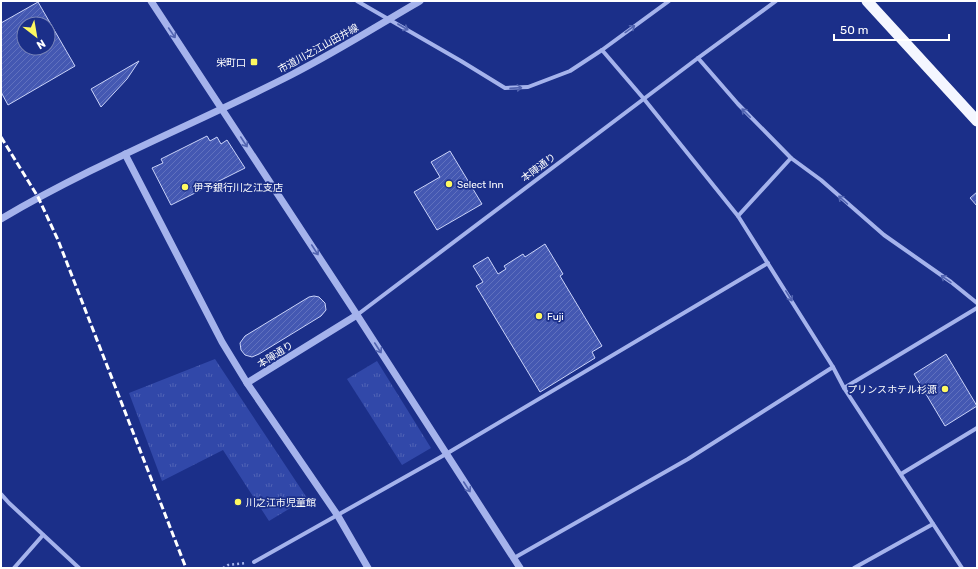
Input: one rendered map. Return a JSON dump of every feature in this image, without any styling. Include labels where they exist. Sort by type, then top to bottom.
[{"type":"highway","points":[[867,1],[977,122]]},
{"type":"street","points":[[151,1],[357,315],[520,568]]},
{"type":"street","points":[[357,1],[390,19],[505,88],[528,87],[570,70],[602,50],[669,1]]},
{"type":"street","name":"市道川之江山田井線","points":[[125,154],[222,109],[341,49],[420,1]]},
{"type":"street","name":"本陣通り","points":[[247,383],[357,315],[770,3],[776,1]]},
{"type":"street","points":[[602,50],[644,99],[738,216],[833,367],[844,388],[962,568]]},
{"type":"street","points":[[698,58],[738,104],[791,158],[821,180],[884,235],[977,302]]},
{"type":"street","points":[[1,219],[63,184],[125,154],[222,342],[247,383],[338,516],[368,568]]},
{"type":"street","points":[[738,216],[791,158]]},
{"type":"street","points":[[254,562],[446,454],[768,263]]},
{"type":"street","points":[[844,388],[977,308]]},
{"type":"street","points":[[514,558],[688,459],[833,367]]},
{"type":"street","points":[[901,474],[977,428]]},
{"type":"street","points":[[1,494],[79,568]]},
{"type":"street","points":[[854,568],[933,524]]},
{"type":"street","points":[[14,568],[43,535]]},
{"type":"path","points":[[223,568],[228,565],[254,562]]},
{"type":"green space","points":[[215,359],[307,498],[269,521],[223,450],[162,481],[129,393]]},
{"type":"green space","points":[[377,361],[431,448],[402,465],[347,379]]},
{"type":"building","points":[[38,2],[46,16],[16,16],[16,56],[56,56],[56,33],[75,66],[8,105],[1,92],[1,23]]},
{"type":"building","points":[[139,61],[127,79],[101,107],[91,89]]},
{"type":"building","name":"伊予銀行川之江支店","points":[[207,136],[210,141],[217,137],[221,144],[227,140],[245,168],[171,205],[152,168],[163,163],[161,159]]},
{"type":"building","name":"Select Inn","points":[[450,151],[482,204],[437,230],[414,192],[440,177],[431,162]]},
{"type":"building","points":[[977,192],[977,206],[970,198]]},
{"type":"building","name":"Fuji","points":[[545,244],[563,274],[560,276],[602,346],[592,352],[595,358],[540,392],[476,286],[483,282],[473,266],[488,257],[498,274],[506,269],[504,266],[523,254],[525,257]]},
{"type":"building","points":[[309,297],[319,297],[325,303],[326,310],[321,316],[252,357],[245,355],[241,350],[240,343],[245,336]]},
{"type":"building","name":"プリンスホテル杉源","points":[[946,354],[977,406],[945,426],[914,374]]},
{"type":"railway","points":[[1,137],[38,197],[58,240],[186,568]]},
{"type":"place","name":"栄町口","points":[[254,62]]},
{"type":"place","name":"Select Inn","points":[[449,184]]},
{"type":"place","name":"伊予銀行川之江支店","points":[[185,187]]},
{"type":"place","name":"Fuji","points":[[539,316]]},
{"type":"place","name":"プリンスホテル杉源","points":[[945,389]]},
{"type":"place","name":"川之江市児童館","points":[[238,502]]}]
